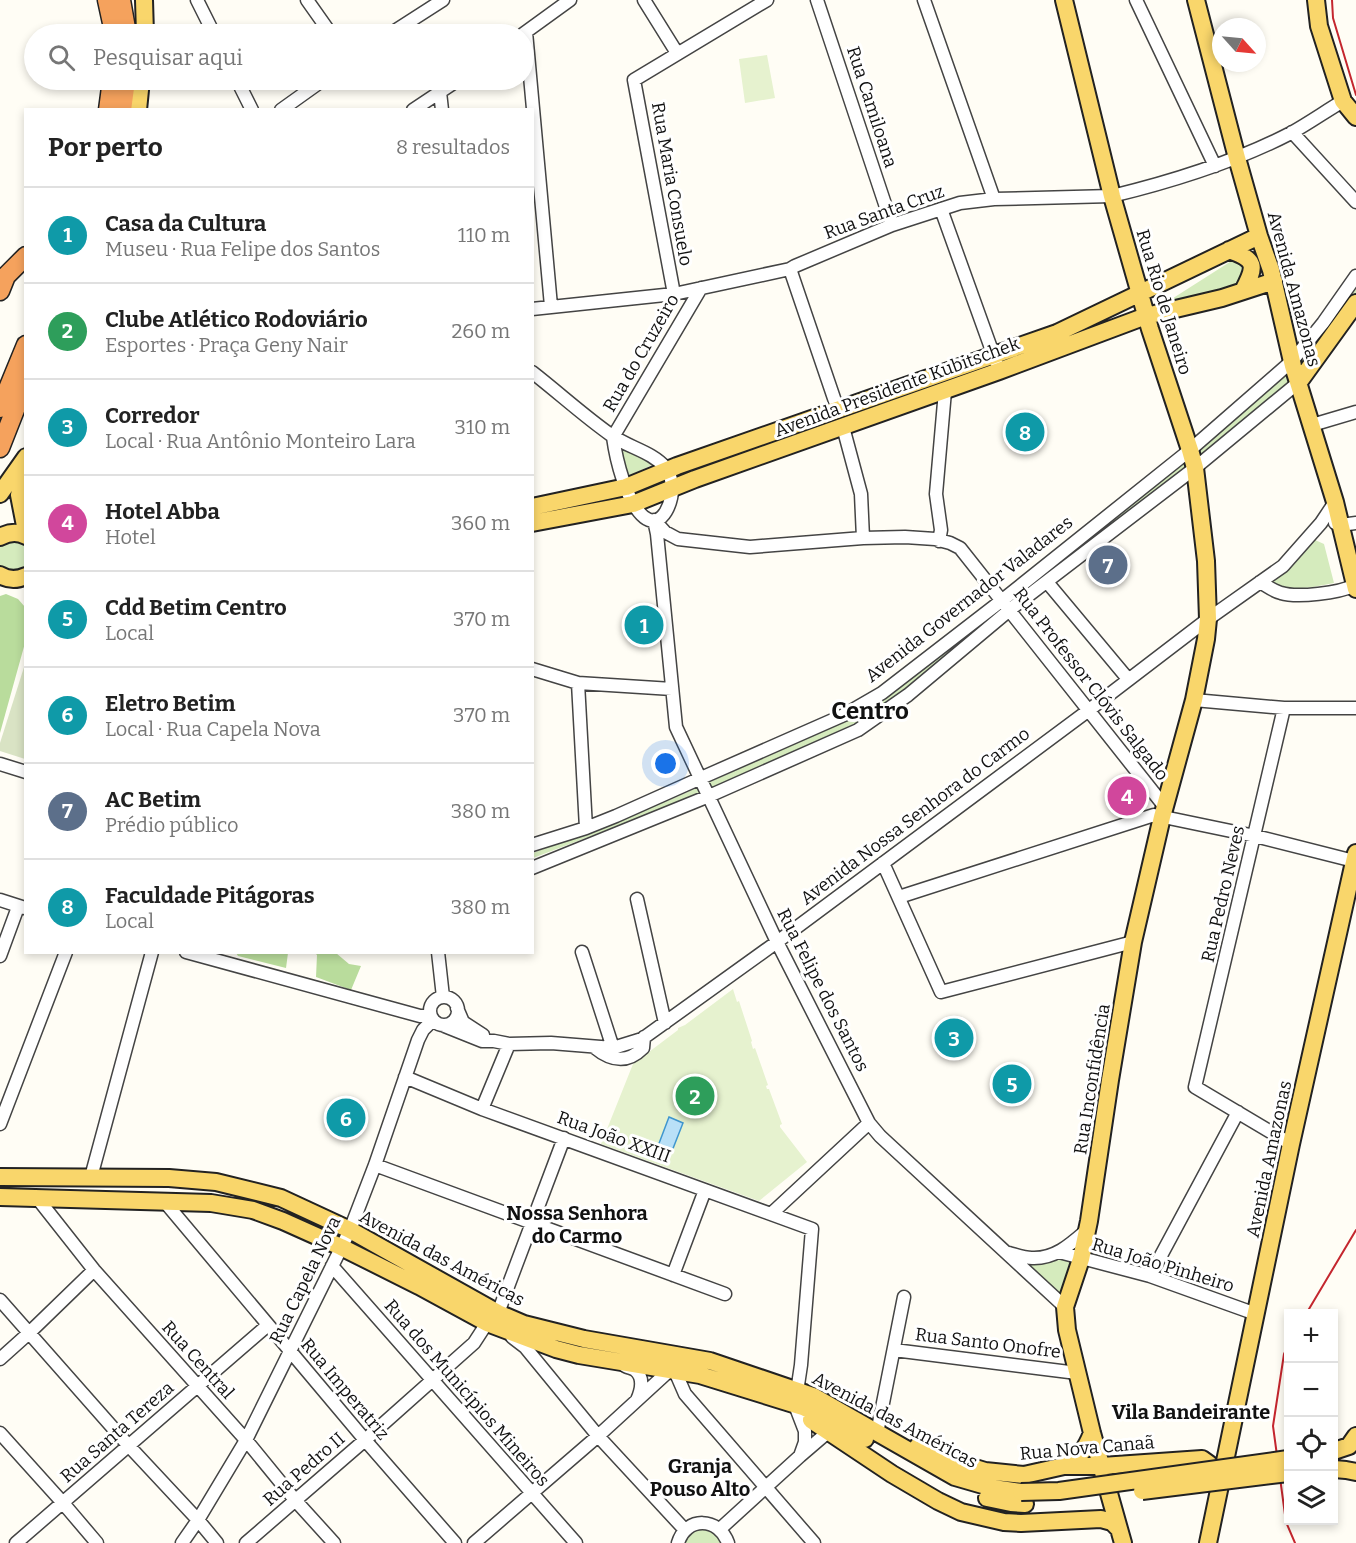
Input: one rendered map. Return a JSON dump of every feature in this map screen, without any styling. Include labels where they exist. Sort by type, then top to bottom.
[{"type":"highway","points":[[106,0],[112,24]]},
{"type":"highway","points":[[121,0],[125,24]]},
{"type":"highway","points":[[108,108],[111,90]]},
{"type":"highway","points":[[122,108],[125,90]]},
{"type":"highway","points":[[0,291],[6,276],[24,258]]},
{"type":"highway","points":[[0,408],[24,350]]},
{"type":"highway","points":[[0,448],[24,386]]},
{"type":"main road","name":"Rua Rio de Janeiro","points":[[1064,0],[1112,196],[1146,316],[1195,468],[1206,561],[1208,619]]},
{"type":"main road","name":"Avenida Amazonas","points":[[1196,0],[1237,158],[1274,281],[1292,361],[1335,502],[1348,524],[1356,587]]},
{"type":"main road","points":[[1316,0],[1319,26],[1356,117]]},
{"type":"main road","points":[[145,1],[145,24]]},
{"type":"main road","points":[[138,108],[140,90]]},
{"type":"main road","name":"Avenida Presidente Kubitschek","points":[[534,507],[626,487],[668,470],[1057,333],[1259,236]]},
{"type":"main road","points":[[1229,250],[1246,256],[1250,262],[1252,275],[1243,291]]},
{"type":"main road","name":"Avenida Presidente Kubitschek","points":[[534,523],[633,504],[1146,316],[1222,298],[1274,281]]},
{"type":"main road","name":"Avenida Governador Valadares","points":[[1299,382],[1356,303]]},
{"type":"main road","points":[[0,494],[24,460]]},
{"type":"main road","points":[[24,478],[19,495],[24,521]]},
{"type":"main road","points":[[0,537],[13,532],[24,535]]},
{"type":"main road","name":"Rua Inconfidência","points":[[1121,1536],[1066,1330],[1065,1306],[1081,1259],[1087,1230],[1133,942],[1194,700],[1208,619]]},
{"type":"main road","name":"Avenida Amazonas","points":[[1208,1543],[1291,1144],[1355,857]]},
{"type":"main road","name":"Avenida das Américas","points":[[0,1177],[169,1178],[216,1182],[281,1198],[350,1230],[493,1318],[505,1330],[556,1350],[579,1355],[700,1375],[724,1374],[798,1401],[945,1485],[1011,1503],[1023,1498]]},
{"type":"main road","points":[[38,1199],[38,1186],[47,1177]]},
{"type":"main road","points":[[211,1203],[217,1200],[220,1193],[216,1182]]},
{"type":"main road","name":"Avenida das Américas","points":[[0,1197],[211,1203],[253,1210],[270,1215],[419,1286],[493,1318],[584,1339],[710,1361],[724,1374]]},
{"type":"main road","points":[[579,1355],[584,1339]]},
{"type":"main road","name":"Avenida das Américas","points":[[798,1401],[813,1396],[955,1477],[1023,1498]]},
{"type":"main road","name":"Avenida das Américas","points":[[798,1401],[810,1420],[892,1474],[938,1502],[961,1512],[1004,1522],[1021,1523],[1101,1519],[1112,1522],[1121,1536]]},
{"type":"main road","name":"Rua Nova Canaã","points":[[836,1409],[952,1461],[984,1471],[1024,1475],[1064,1466],[1102,1466],[1202,1459],[1209,1464],[1217,1499]]},
{"type":"main road","points":[[1064,1466],[1078,1457],[1092,1433]]},
{"type":"main road","points":[[1338,1450],[1349,1446],[1356,1436]]},
{"type":"main road","points":[[1338,1452],[1356,1452]]},
{"type":"main road","points":[[1023,1498],[1284,1460]]},
{"type":"main road","points":[[1338,1467],[1356,1462]]},
{"type":"main road","points":[[1338,1469],[1356,1472]]},
{"type":"main road","points":[[1023,1498],[1080,1498],[1284,1473]]},
{"type":"street","points":[[197,0],[209,24]]},
{"type":"street","points":[[307,0],[324,24]]},
{"type":"street","points":[[534,26],[570,0]]},
{"type":"street","points":[[644,0],[677,53],[767,0]]},
{"type":"street","name":"Rua Camiloana","points":[[817,0],[892,225]]},
{"type":"street","points":[[924,0],[994,199]]},
{"type":"street","points":[[1136,0],[1215,166]]},
{"type":"street","points":[[405,24],[437,2]]},
{"type":"street","name":"Rua Maria Consuelo","points":[[674,294],[634,80],[677,53]]},
{"type":"street","points":[[242,90],[251,108]]},
{"type":"street","points":[[284,108],[309,90]]},
{"type":"street","points":[[416,108],[443,90]]},
{"type":"street","points":[[530,90],[532,108]]},
{"type":"street","points":[[440,92],[442,108]]},
{"type":"street","name":"Rua Santa Cruz","points":[[534,309],[674,294],[790,269],[892,225],[960,203],[994,199],[1112,196],[1164,183],[1237,158],[1292,132],[1349,98]]},
{"type":"street","points":[[534,128],[551,306]]},
{"type":"street","points":[[1292,132],[1356,202]]},
{"type":"street","points":[[941,209],[999,371]]},
{"type":"street","points":[[790,269],[838,410]]},
{"type":"street","name":"Avenida Governador Valadares","points":[[534,844],[586,828],[638,807],[844,715],[882,693],[1190,450],[1292,361],[1323,323],[1356,276]]},
{"type":"street","name":"Rua do Cruzeiro","points":[[613,437],[701,288]]},
{"type":"street","points":[[534,374],[613,437],[650,454],[668,470],[673,488],[667,511],[661,518],[654,520]]},
{"type":"street","name":"Avenida Governador Valadares","points":[[534,867],[709,796],[858,730],[908,695],[1010,611],[1195,468],[1299,382]]},
{"type":"street","points":[[939,541],[941,530],[936,494],[945,391]]},
{"type":"street","points":[[1312,424],[1356,412]]},
{"type":"street","points":[[843,427],[861,494],[863,538]]},
{"type":"street","points":[[613,437],[616,456],[633,504]]},
{"type":"street","name":"Avenida Nossa Senhora do Carmo","points":[[193,954],[435,1020],[482,1041],[613,1048],[628,1044],[644,1037],[777,942],[1208,619],[1283,566],[1321,523],[1335,502]]},
{"type":"street","name":"Rua Professor Clóvis Salgado","points":[[633,504],[643,516],[654,520],[665,532],[678,539],[750,548],[863,538],[905,537],[930,538],[960,548],[1089,710],[1164,812]]},
{"type":"street","name":"Rua Felipe dos Santos","points":[[654,520],[676,728],[777,942],[869,1123],[880,1136],[1065,1306]]},
{"type":"street","points":[[1321,523],[1348,524]]},
{"type":"street","points":[[1047,582],[1128,679]]},
{"type":"street","points":[[1260,582],[1279,593],[1286,594],[1326,593],[1356,587]]},
{"type":"street","points":[[535,670],[578,683],[672,689]]},
{"type":"street","points":[[578,683],[586,828]]},
{"type":"street","points":[[1194,700],[1284,708],[1356,708]]},
{"type":"street","name":"Rua Pedro Neves","points":[[1238,1112],[1195,1087],[1284,708]]},
{"type":"street","points":[[0,764],[24,771]]},
{"type":"street","points":[[899,897],[1164,812],[1255,836],[1355,857]]},
{"type":"street","points":[[883,863],[941,992],[1133,942]]},
{"type":"street","points":[[637,899],[664,1023]]},
{"type":"street","points":[[0,900],[22,908],[0,956]]},
{"type":"street","points":[[582,952],[613,1048]]},
{"type":"street","points":[[0,1124],[65,954]]},
{"type":"street","points":[[91,1177],[151,954]]},
{"type":"street","points":[[438,954],[443,997]]},
{"type":"street","points":[[443,997],[453,1000],[457,1008],[456,1017],[450,1023],[435,1020],[430,1010],[432,1003],[443,997]]},
{"type":"street","name":"Avenida Nossa Senhora do Carmo","points":[[457,1008],[463,1022],[494,1041]]},
{"type":"street","name":"Rua Capela Nova","points":[[182,1543],[246,1440],[350,1230],[423,1030],[435,1020]]},
{"type":"street","points":[[593,1046],[604,1055],[620,1059],[635,1056],[643,1048],[644,1037]]},
{"type":"street","points":[[482,1109],[509,1044]]},
{"type":"street","name":"Rua João XXIII","points":[[405,1077],[482,1109],[812,1229],[798,1401]]},
{"type":"street","points":[[1150,1276],[1238,1112],[1291,1144]]},
{"type":"street","points":[[771,1214],[869,1123]]},
{"type":"street","name":"Rua Pedro II","points":[[246,1543],[474,1343],[493,1318],[564,1138]]},
{"type":"street","points":[[375,1165],[725,1294]]},
{"type":"street","points":[[673,1275],[705,1190]]},
{"type":"street","name":"Rua Central","points":[[38,1199],[94,1270],[246,1440],[334,1543]]},
{"type":"street","name":"Rua Imperatriz","points":[[164,1201],[455,1543]]},
{"type":"street","points":[[1008,1252],[1030,1258],[1046,1257],[1059,1252],[1087,1230]]},
{"type":"street","name":"Rua João Pinheiro","points":[[1059,1252],[1150,1276],[1256,1314]]},
{"type":"street","name":"Rua dos Municípios Mineiros","points":[[332,1266],[576,1543]]},
{"type":"street","points":[[0,1359],[94,1270]]},
{"type":"street","points":[[878,1428],[904,1298]]},
{"type":"street","points":[[0,1300],[128,1445],[198,1520],[216,1543]]},
{"type":"street","name":"Rua Santa Tereza","points":[[16,1543],[268,1325]]},
{"type":"street","points":[[505,1330],[525,1347],[598,1436],[685,1530]]},
{"type":"street","points":[[537,1361],[537,1355],[543,1350],[556,1350]]},
{"type":"street","name":"Rua Santo Onofre","points":[[894,1350],[1077,1373]]},
{"type":"street","points":[[613,1361],[636,1371],[640,1378],[642,1388],[635,1403]]},
{"type":"street","points":[[474,1543],[673,1371],[685,1394],[814,1543]]},
{"type":"street","points":[[685,1394],[689,1384],[700,1375]]},
{"type":"street","points":[[798,1401],[805,1431],[805,1442],[800,1456]]},
{"type":"street","points":[[720,1529],[828,1432]]},
{"type":"street","points":[[0,1433],[98,1543]]},
{"type":"street","points":[[678,1543],[685,1530],[699,1523],[706,1523],[720,1529],[728,1543]]},
{"type":"green space","points":[[767,55],[775,98],[745,103],[739,59]]},
{"type":"green space","points":[[1236,258],[1249,273],[1242,283],[1156,309]]},
{"type":"green space","points":[[1356,279],[1356,295],[1307,366],[1226,436],[888,704],[854,724],[678,803],[534,858],[534,853],[672,799],[864,713],[1207,445],[1303,354]]},
{"type":"green space","points":[[625,446],[654,464],[627,477],[619,449]]},
{"type":"green space","points":[[5,539],[24,539],[24,571],[4,571],[0,566],[0,544]]},
{"type":"green space","points":[[1315,540],[1324,544],[1334,583],[1281,590],[1271,582],[1292,567]]},
{"type":"green space","points":[[6,594],[18,599],[24,606],[24,647],[0,733],[0,596]]},
{"type":"green space","points":[[24,667],[24,759],[0,751],[0,743]]},
{"type":"green space","points":[[237,954],[288,954],[286,968]]},
{"type":"green space","points":[[337,954],[349,964],[361,966],[351,990],[316,977],[317,955]]},
{"type":"green space","points":[[733,989],[768,1085],[767,1089],[769,1089],[782,1124],[780,1127],[807,1162],[759,1201],[601,1144],[633,1064],[678,1028]]},
{"type":"green space","points":[[1071,1258],[1060,1294],[1030,1265]]},
{"type":"green space","points":[[692,1529],[713,1529],[725,1543],[681,1543]]},
{"type":"water","points":[[669,1117],[683,1123],[672,1151],[658,1146]]},
{"type":"railway","points":[[1332,0],[1333,18],[1356,95]]},
{"type":"railway","points":[[1309,1309],[1356,1230]]},
{"type":"railway","points":[[1284,1354],[1273,1426],[1286,1522],[1295,1543]]},
{"type":"place","name":"Faculdade Pitágoras","points":[[1025,432]]},
{"type":"place","name":"AC Betim","points":[[1108,565]]},
{"type":"place","name":"Casa da Cultura","points":[[644,625]]},
{"type":"place","name":"Hotel Abba","points":[[1127,796]]},
{"type":"place","name":"Corredor","points":[[954,1038]]},
{"type":"place","name":"Cdd Betim Centro","points":[[1012,1084]]},
{"type":"place","name":"Clube Atlético Rodoviário","points":[[695,1096]]},
{"type":"place","name":"Eletro Betim","points":[[346,1118]]},
{"type":"district","name":"Centro","points":[[870,711]]},
{"type":"district","name":"Nossa Senhora do Carmo","points":[[577,1224]]},
{"type":"district","name":"Vila Bandeirante","points":[[1191,1412]]},
{"type":"district","name":"Granja Pouso Alto","points":[[700,1478]]}]
